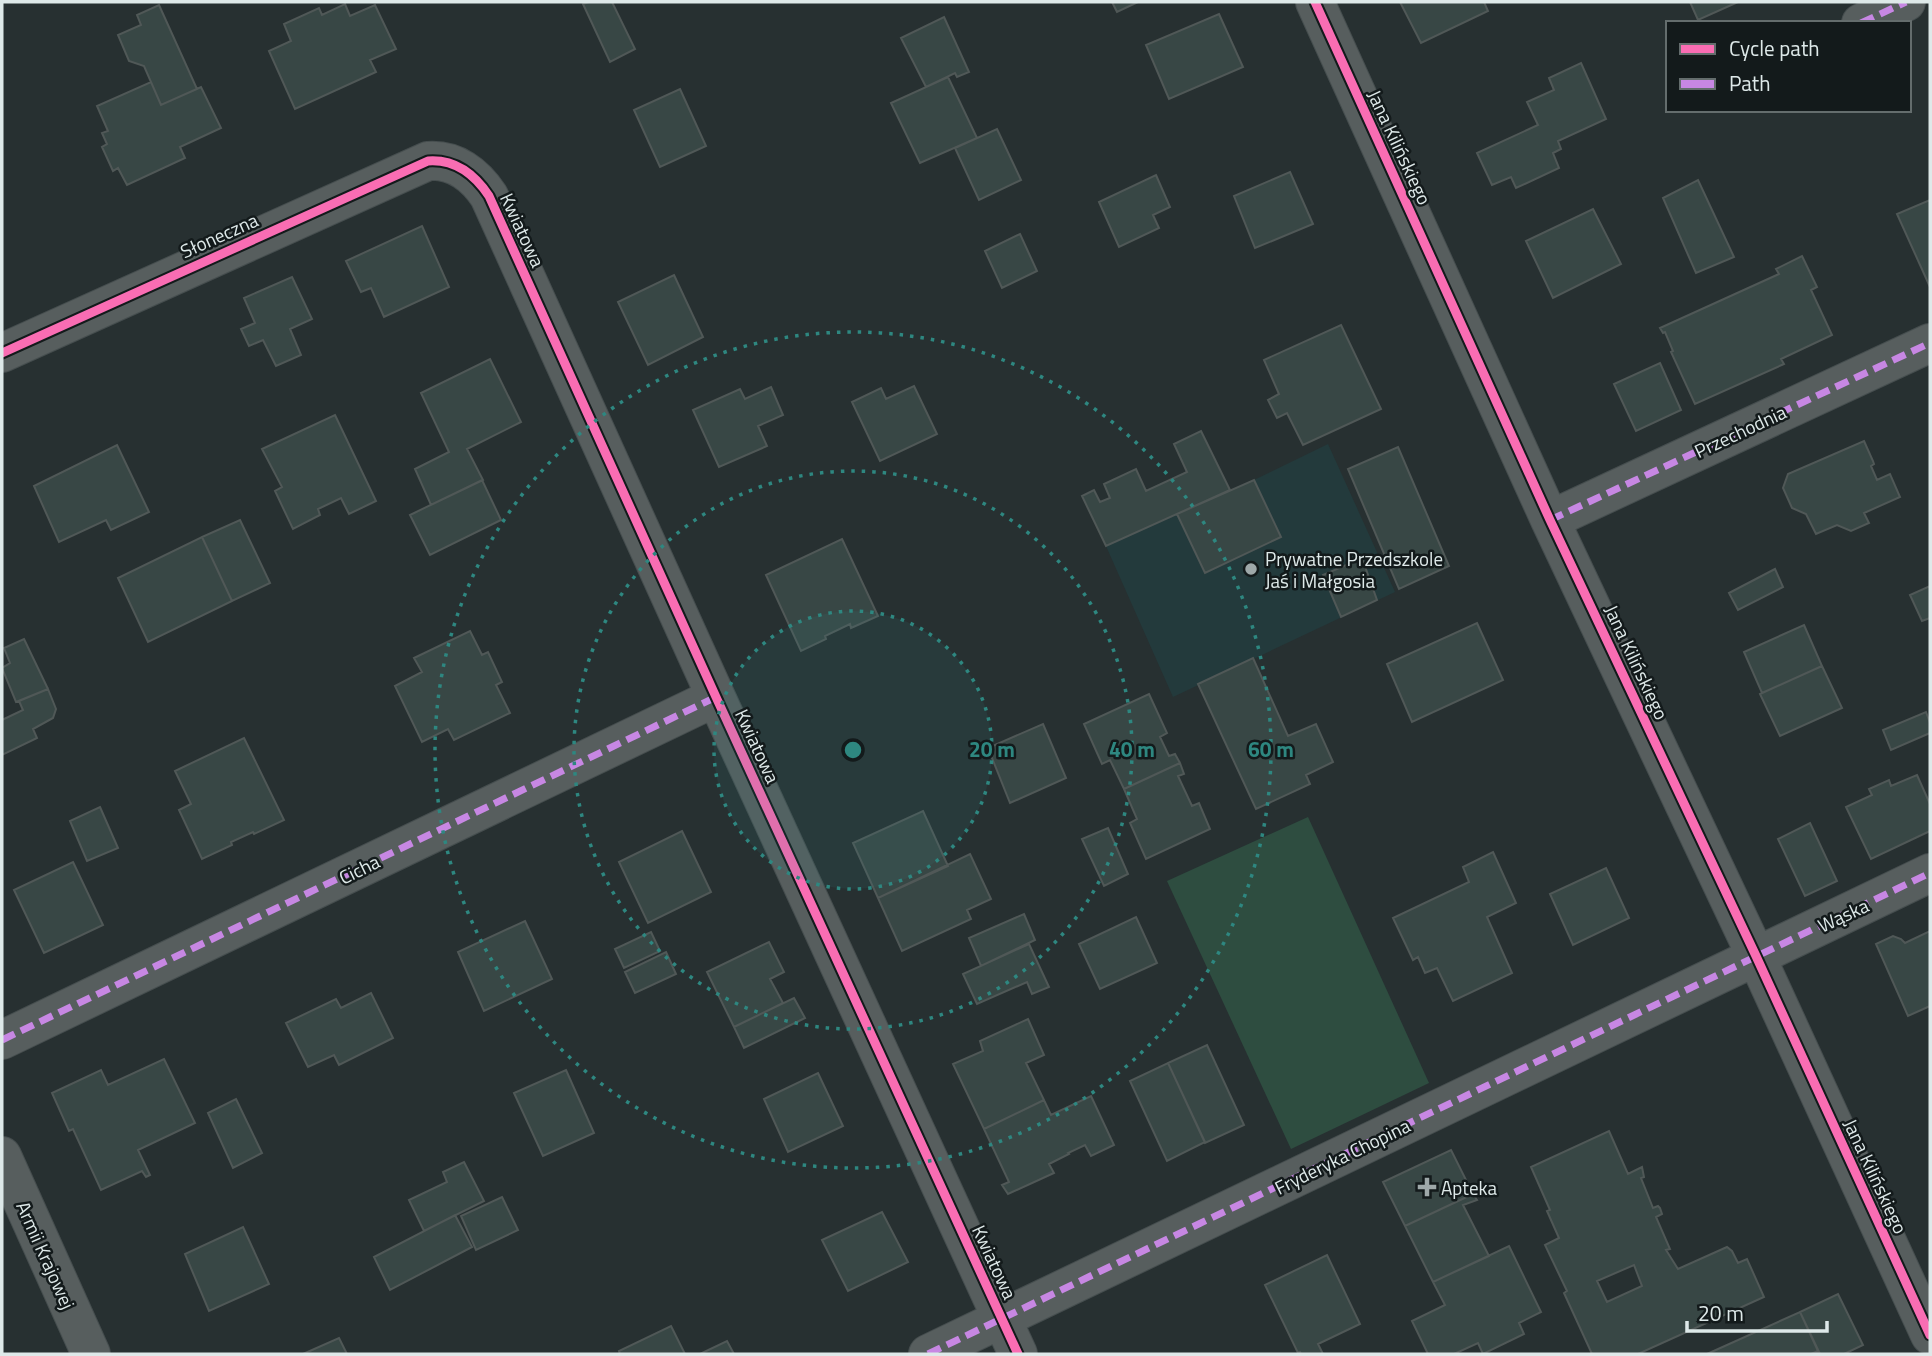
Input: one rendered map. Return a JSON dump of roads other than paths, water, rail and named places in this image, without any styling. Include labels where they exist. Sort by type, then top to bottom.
[{"type":"street","name":"Jana Kilińskiego","points":[[1315,2],[1550,520],[1756,956],[1930,1335]]},
{"type":"street","points":[[1865,21],[1906,2]]},
{"type":"street","name":"Słoneczna","points":[[2,353],[413,167],[438,160],[453,165]]},
{"type":"street","name":"Kwiatowa","points":[[453,165],[469,172],[489,196],[1018,1354]]},
{"type":"street","name":"Przechodnia","points":[[1550,520],[1930,343]]},
{"type":"street","name":"Cicha","points":[[2,1040],[716,697]]},
{"type":"street","name":"Wąska","points":[[1756,956],[1930,873]]},
{"type":"street","name":"Fryderyka Chopina","points":[[928,1354],[1756,956]]},
{"type":"street","name":"Armii Krajowej","points":[[2,1156],[91,1354]]},
{"type":"place","name":"Prywatne Przedszkole Jaś i Małgosia","points":[[1251,569]]},
{"type":"place","name":"Apteka","points":[[1427,1187]]}]
